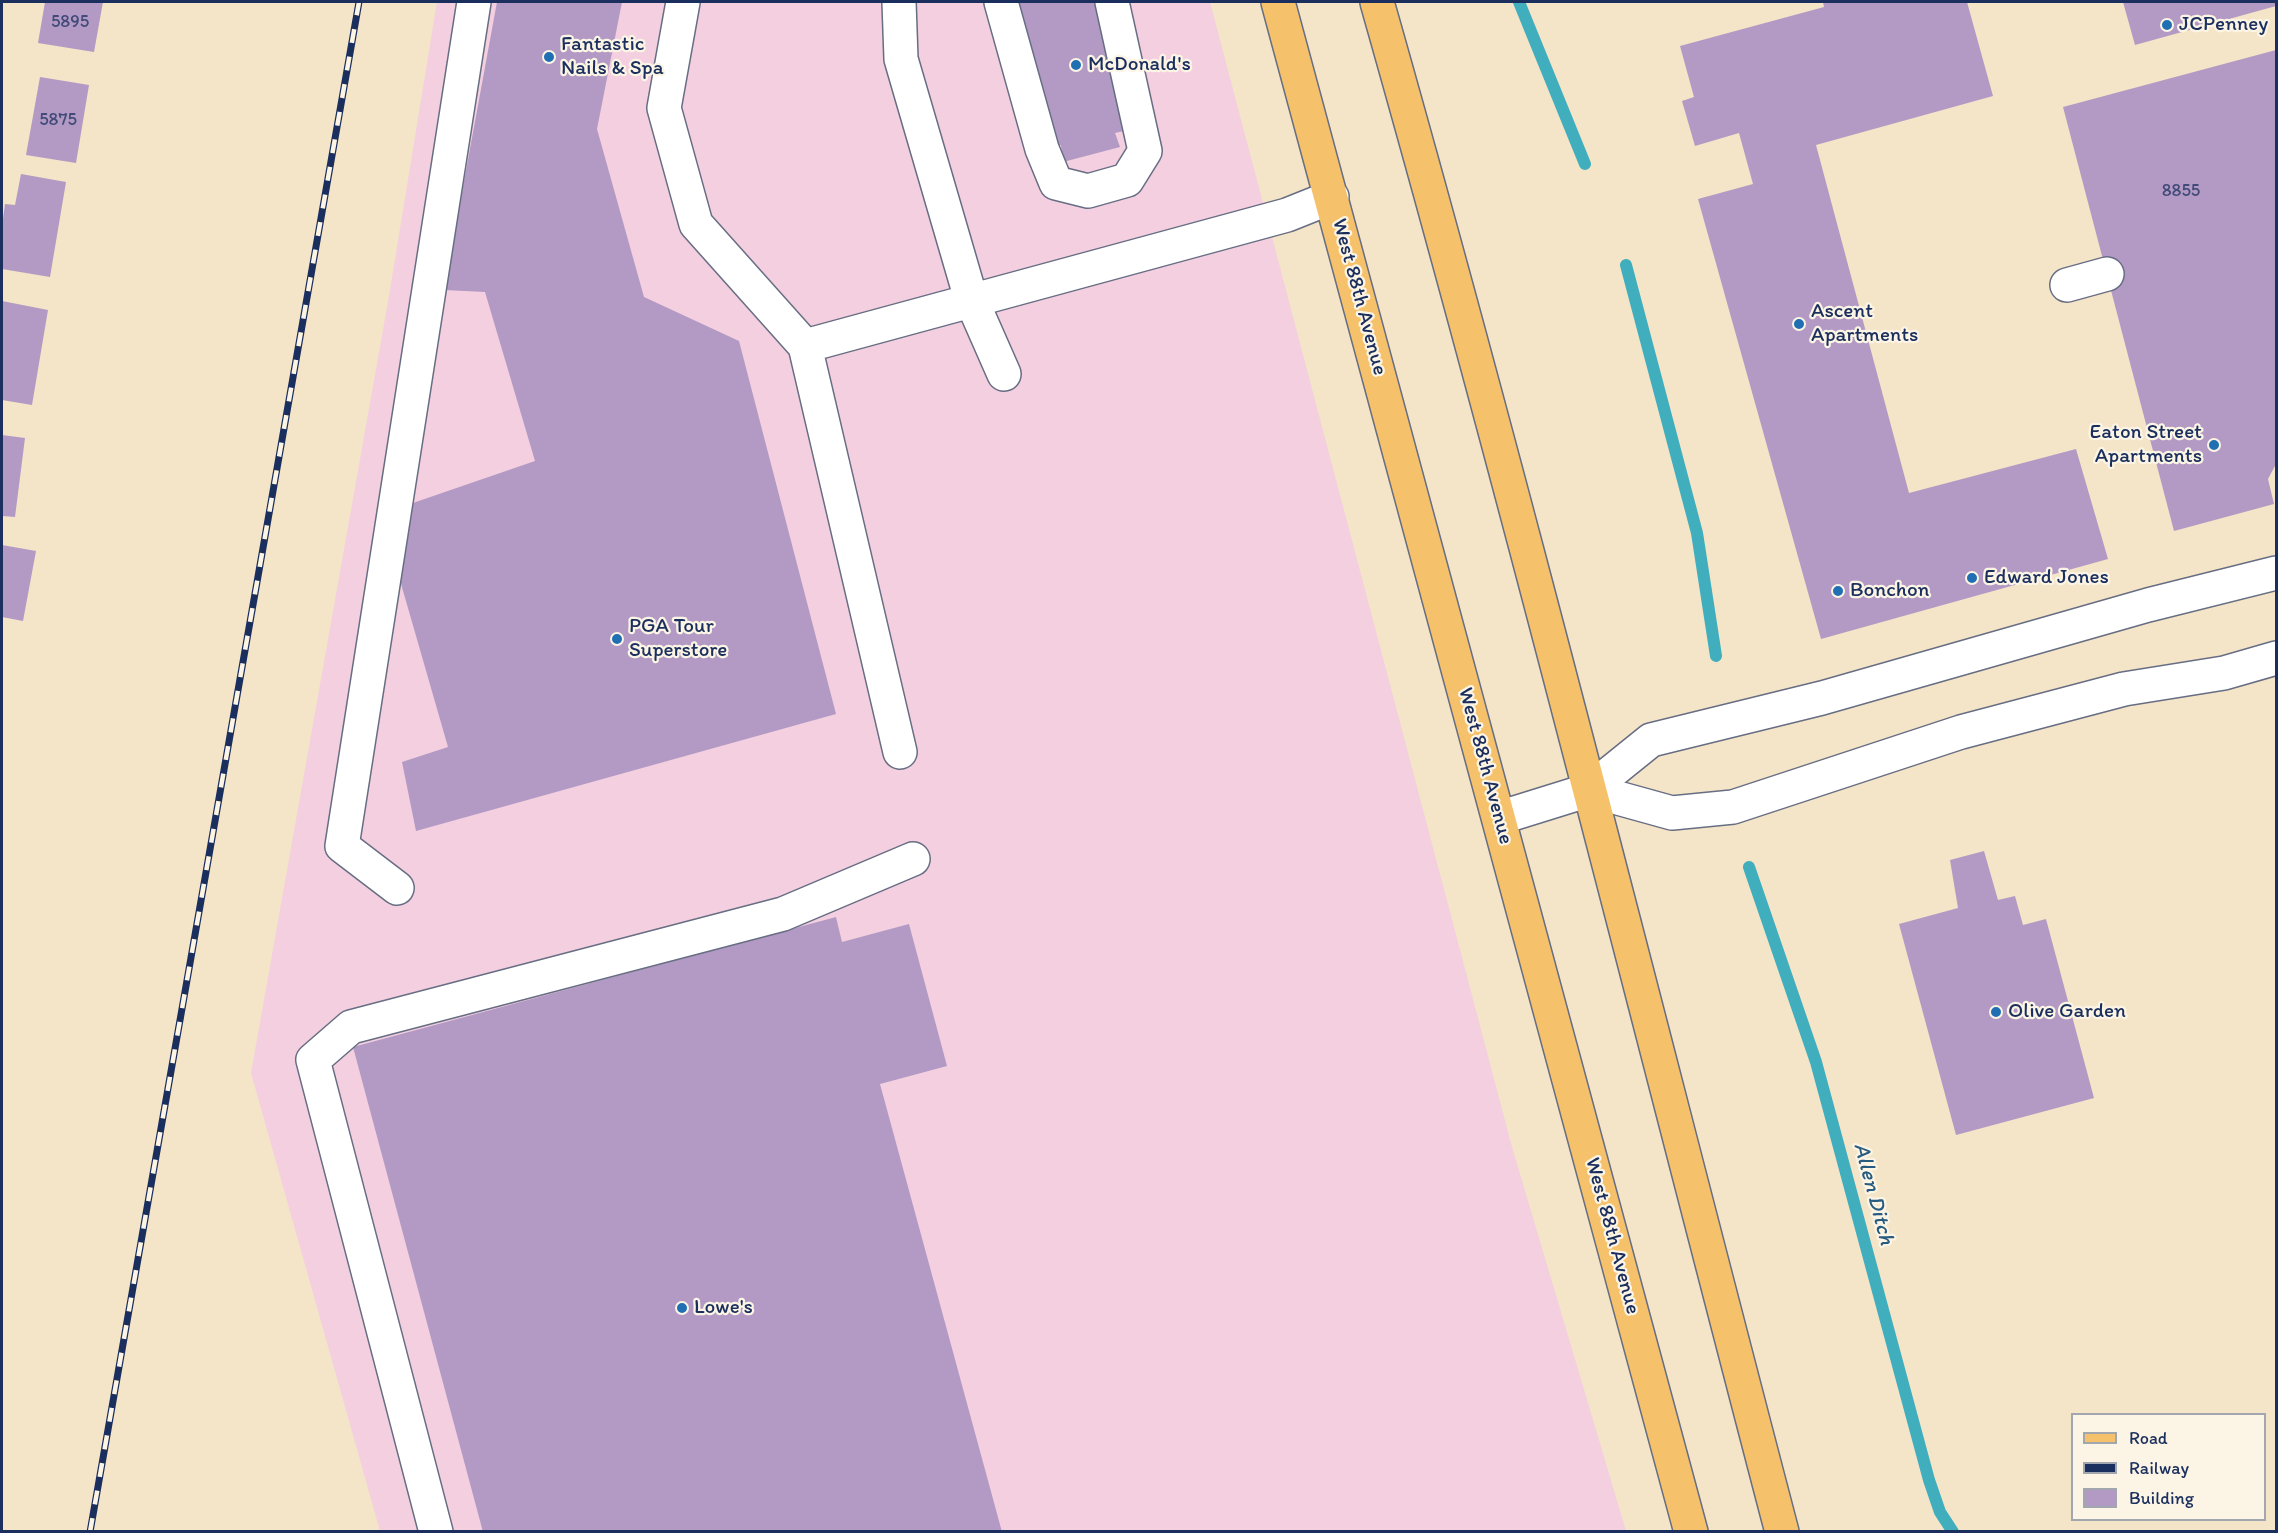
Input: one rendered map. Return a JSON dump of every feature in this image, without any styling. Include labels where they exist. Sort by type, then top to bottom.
[{"type":"main road","name":"West 88th Avenue","points":[[1278,2],[1691,1532]]},
{"type":"main road","points":[[1377,2],[1512,488],[1782,1532]]},
{"type":"street","points":[[397,888],[342,846],[474,2]]},
{"type":"street","points":[[682,2],[664,108],[696,224],[805,346],[900,752]]},
{"type":"street","points":[[899,2],[901,59],[971,299],[1004,374]]},
{"type":"street","points":[[1001,2],[1042,149],[1056,183],[1088,191],[1127,180],[1145,151],[1113,2]]},
{"type":"street","points":[[805,346],[971,299],[1287,215],[1332,197]]},
{"type":"street","points":[[2067,285],[2108,274]]},
{"type":"street","points":[[1499,818],[1589,790],[1651,740],[1822,698],[2148,605],[2277,573]]},
{"type":"street","points":[[1589,790],[1672,813],[1733,807],[1961,732],[2124,689],[2224,673],[2277,658]]},
{"type":"street","points":[[436,1532],[313,1060],[351,1027],[783,914],[914,859]]},
{"type":"shaded area","points":[[437,2],[1210,2],[1512,1147],[1626,1531],[380,1531],[251,1073],[389,296]]},
{"type":"building","points":[[45,2],[103,2],[94,52],[38,43]]},
{"type":"building","name":"PGA Tour Superstore","points":[[497,2],[622,2],[597,129],[644,297],[739,341],[836,714],[416,831],[402,762],[448,747],[395,563],[410,504],[535,461],[485,292],[444,290]]},
{"type":"building","name":"McDonald's","points":[[1011,2],[1098,2],[1128,130],[1115,133],[1120,147],[1063,162],[1061,145],[1057,146],[1028,36],[1021,38]]},
{"type":"building","name":"Ascent Apartments","points":[[1823,2],[1967,2],[1993,96],[1816,145],[1909,493],[2076,449],[2108,559],[1821,639],[1698,199],[1753,184],[1739,133],[1695,146],[1682,101],[1694,97],[1680,46],[1824,7]]},
{"type":"building","name":"JCPenney","points":[[2123,2],[2276,2],[2276,6],[2135,45]]},
{"type":"building","points":[[2276,50],[2276,464],[2268,479],[2274,504],[2174,531],[2063,107]]},
{"type":"building","points":[[40,77],[89,85],[76,163],[26,155]]},
{"type":"building","points":[[21,174],[66,182],[50,277],[2,269],[2,226],[5,204],[15,205]]},
{"type":"building","points":[[2,301],[48,310],[32,405],[2,400]]},
{"type":"building","points":[[2,435],[25,438],[15,517],[2,516]]},
{"type":"building","points":[[2,545],[36,551],[23,621],[2,617]]},
{"type":"building","name":"Olive Garden","points":[[1984,851],[1998,900],[2015,896],[2023,925],[2046,919],[2094,1098],[1956,1135],[1899,924],[1958,908],[1950,860]]},
{"type":"building","name":"Lowe's","points":[[836,917],[842,942],[909,924],[947,1066],[880,1084],[1002,1532],[483,1532],[353,1047]]},
{"type":"waterway","points":[[1519,2],[1585,164]]},
{"type":"waterway","points":[[1626,265],[1697,533],[1716,656]]},
{"type":"waterway","name":"Allen Ditch","points":[[1749,867],[1816,1062],[1929,1480],[1940,1512],[1953,1532]]},
{"type":"railway","points":[[90,1532],[359,2]]},
{"type":"place","name":"JCPenney","points":[[2167,25]]},
{"type":"place","name":"Fantastic Nails & Spa","points":[[549,57]]},
{"type":"place","name":"McDonald's","points":[[1076,65]]},
{"type":"place","name":"Ascent Apartments","points":[[1799,324]]},
{"type":"place","name":"Eaton Street Apartments","points":[[2214,445]]},
{"type":"place","name":"Edward Jones","points":[[1972,578]]},
{"type":"place","name":"Bonchon","points":[[1838,591]]},
{"type":"place","name":"PGA Tour Superstore","points":[[617,639]]},
{"type":"place","name":"Olive Garden","points":[[1996,1012]]},
{"type":"place","name":"Lowe's","points":[[682,1308]]}]
